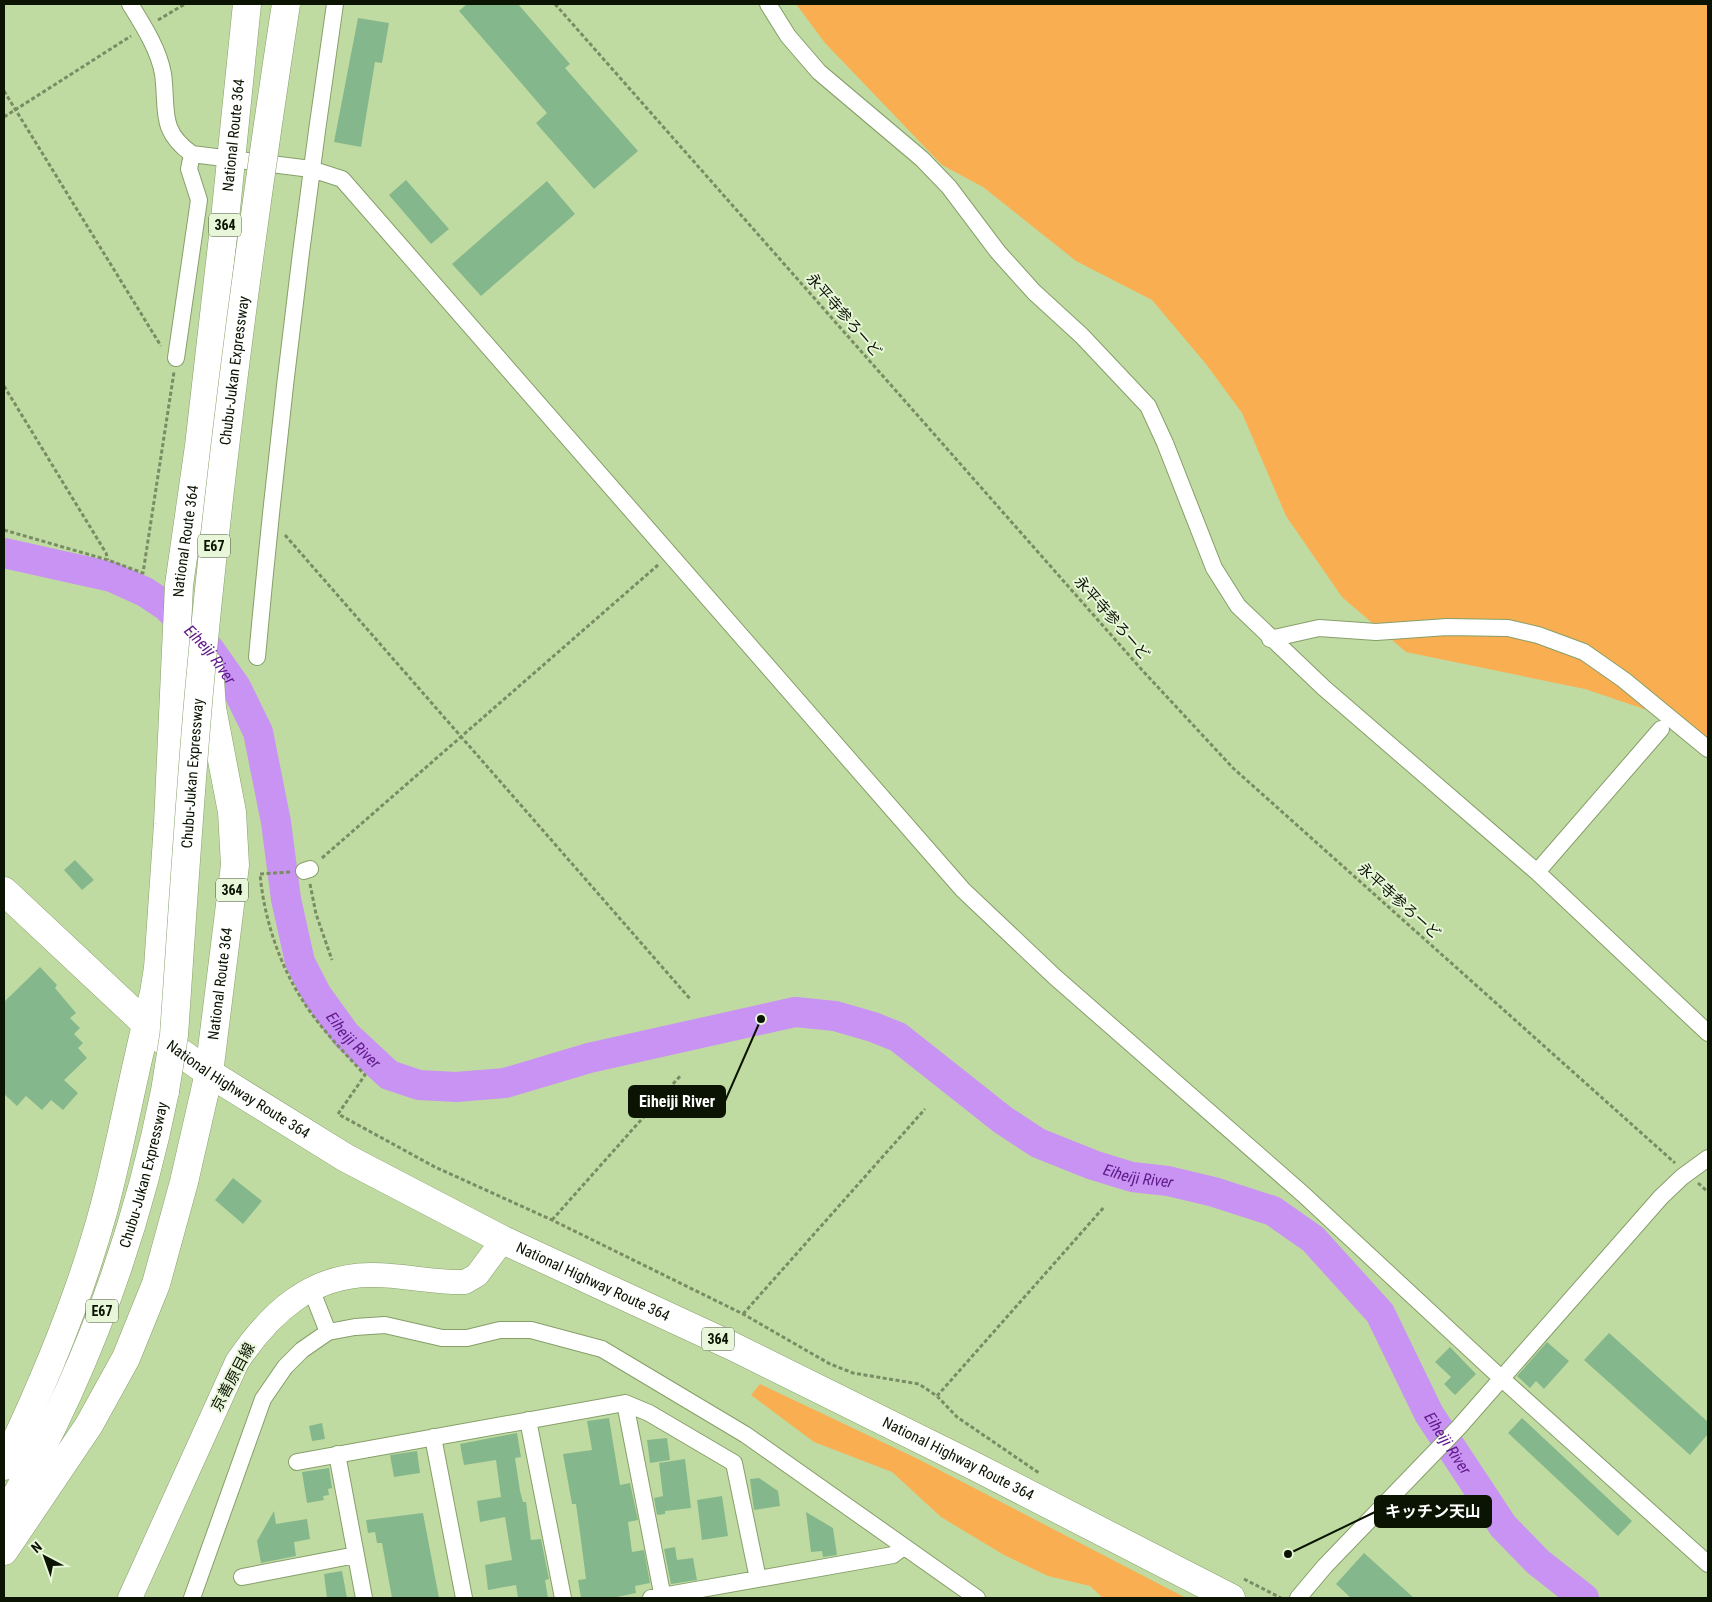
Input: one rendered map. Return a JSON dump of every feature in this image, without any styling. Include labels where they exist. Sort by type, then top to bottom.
[{"type":"highway","name":"National Route 364","points":[[4,1466],[48,1371],[87,1263],[108,1192],[158,968],[168,824],[174,662],[180,585],[199,446],[232,159],[247,4]]},
{"type":"highway","name":"Chubu-Jukan Expressway","points":[[4,1517],[32,1469],[61,1410],[105,1302],[142,1191],[165,1091],[174,1035],[199,692],[212,565],[257,196],[286,4]]},
{"type":"highway","name":"National Route 364","points":[[4,1551],[89,1425],[110,1389],[142,1323],[169,1245],[209,1073],[235,864],[232,812],[212,708],[203,601],[199,446]]},
{"type":"highway","name":"National Highway Route 364","points":[[4,890],[145,1025],[209,1073],[346,1158],[504,1240],[741,1350],[974,1466],[1235,1587]]},
{"type":"main road","name":"京善原目線","points":[[130,1598],[237,1362],[271,1317],[286,1304],[311,1289],[343,1278],[372,1275],[465,1282],[477,1276],[504,1240]]},
{"type":"street","points":[[130,4],[145,28],[163,74],[164,109],[168,130],[180,146],[192,154],[311,169],[342,179],[963,890],[1055,977],[1304,1195],[1501,1378],[1708,1564]]},
{"type":"street","points":[[257,657],[269,522],[311,169],[335,4]]},
{"type":"street","points":[[768,4],[788,36],[819,72],[922,159],[949,187],[998,252],[1034,292],[1082,336],[1148,406],[1165,443],[1214,568],[1238,606],[1270,639],[1537,872],[1708,1033]]},
{"type":"street","points":[[176,358],[199,200],[188,169],[192,154]]},
{"type":"street","points":[[1270,639],[1319,628],[1376,632],[1447,627],[1508,628],[1538,634],[1584,652],[1624,680],[1708,749]]},
{"type":"street","points":[[1537,872],[1661,729]]},
{"type":"street","points":[[1298,1598],[1325,1566],[1459,1427],[1661,1197],[1687,1173],[1708,1158]]},
{"type":"street","points":[[311,1289],[328,1332]]},
{"type":"street","points":[[192,1598],[263,1399],[285,1366],[302,1350],[328,1332],[355,1327],[385,1325],[442,1338],[467,1338],[500,1330],[531,1330],[602,1349],[746,1435],[977,1598]]},
{"type":"street","points":[[625,1403],[658,1598],[893,1556],[903,1547]]},
{"type":"street","points":[[297,1462],[625,1403],[649,1413],[734,1463],[758,1579]]},
{"type":"street","points":[[528,1420],[563,1598]]},
{"type":"street","points":[[432,1437],[464,1598]]},
{"type":"street","points":[[337,1454],[364,1598]]},
{"type":"street","points":[[242,1577],[356,1555]]},
{"type":"path","points":[[4,117],[185,4]]},
{"type":"path","name":"永平寺参ろーど","points":[[555,4],[1122,647],[1233,768],[1708,1192]]},
{"type":"path","points":[[4,91],[165,353],[176,358],[143,573],[108,560],[4,530]]},
{"type":"path","points":[[4,386],[106,553],[108,560]]},
{"type":"path","points":[[269,522],[280,530],[691,1000]]},
{"type":"path","points":[[669,554],[462,737],[307,870],[260,874],[263,902],[284,964],[302,1000],[323,1028],[365,1075],[338,1114],[435,1167],[552,1220],[743,1314],[830,1364],[853,1373],[918,1384],[937,1396],[957,1417],[1045,1477]]},
{"type":"path","points":[[307,870],[316,914],[332,960]]},
{"type":"path","points":[[552,1220],[681,1075]]},
{"type":"path","points":[[743,1314],[925,1109]]},
{"type":"path","points":[[937,1396],[1105,1206]]},
{"type":"path","points":[[1235,1587],[1281,1598]]},
{"type":"shaded area","points":[[796,4],[1708,4],[1708,755],[1656,713],[1585,689],[1406,652],[1342,597],[1286,516],[1242,413],[1206,364],[1152,300],[1076,261],[983,187],[942,165],[825,43]]},
{"type":"shaded area","points":[[760,1384],[918,1459],[1186,1598],[1103,1598],[1090,1586],[1048,1576],[1004,1555],[941,1517],[892,1472],[814,1442],[751,1395]]},
{"type":"building","points":[[467,4],[518,4],[570,64],[565,68],[638,151],[594,189],[536,123],[547,113],[459,11]]},
{"type":"building","points":[[358,18],[389,23],[382,63],[375,62],[361,147],[334,142]]},
{"type":"building","points":[[406,180],[449,229],[431,244],[389,195]]},
{"type":"building","points":[[547,181],[575,214],[481,296],[452,264]]},
{"type":"building","points":[[75,860],[94,880],[82,890],[64,870]]},
{"type":"building","points":[[40,967],[57,985],[55,988],[76,1013],[70,1018],[80,1028],[74,1034],[83,1043],[78,1048],[87,1058],[64,1080],[78,1093],[63,1110],[51,1100],[42,1110],[26,1096],[17,1106],[4,1094],[4,1002]]},
{"type":"building","points":[[233,1178],[262,1201],[243,1224],[215,1200]]},
{"type":"building","points":[[1609,1333],[1708,1422],[1708,1434],[1690,1455],[1584,1360]]},
{"type":"building","points":[[1547,1342],[1569,1361],[1544,1389],[1536,1381],[1530,1388],[1517,1376]]},
{"type":"building","points":[[1450,1347],[1476,1374],[1455,1395],[1444,1384],[1451,1377],[1435,1362]]},
{"type":"building","points":[[609,1418],[620,1485],[630,1483],[638,1520],[628,1522],[632,1552],[644,1550],[650,1583],[635,1586],[636,1593],[612,1598],[581,1598],[578,1580],[586,1579],[576,1504],[572,1504],[563,1454],[592,1450],[587,1421]]},
{"type":"building","points":[[1522,1418],[1632,1521],[1618,1536],[1508,1433]]},
{"type":"building","points":[[322,1423],[325,1439],[312,1441],[309,1426]]},
{"type":"building","points":[[517,1433],[521,1457],[515,1458],[520,1491],[523,1502],[526,1502],[531,1540],[541,1539],[549,1579],[545,1580],[548,1598],[518,1598],[516,1585],[488,1590],[485,1565],[512,1560],[505,1517],[480,1522],[477,1501],[501,1497],[496,1460],[464,1465],[460,1444]]},
{"type":"building","points":[[667,1438],[670,1460],[650,1463],[647,1440]]},
{"type":"building","points":[[417,1451],[420,1473],[394,1477],[390,1455]]},
{"type":"building","points":[[685,1459],[691,1508],[665,1511],[665,1514],[657,1515],[654,1498],[663,1496],[659,1463]]},
{"type":"building","points":[[329,1468],[332,1488],[328,1489],[329,1495],[323,1496],[324,1500],[307,1503],[302,1472]]},
{"type":"building","points":[[759,1478],[778,1491],[780,1506],[754,1510],[750,1479]]},
{"type":"building","points":[[722,1496],[728,1536],[702,1540],[697,1500]]},
{"type":"building","points":[[274,1511],[276,1524],[307,1519],[310,1539],[294,1542],[296,1556],[261,1563],[257,1541]]},
{"type":"building","points":[[806,1512],[833,1528],[837,1555],[823,1557],[822,1551],[811,1552]]},
{"type":"building","points":[[423,1513],[439,1598],[392,1598],[382,1543],[377,1543],[375,1532],[368,1533],[366,1520]]},
{"type":"building","points":[[675,1547],[677,1560],[693,1558],[697,1580],[671,1584],[664,1549]]},
{"type":"building","points":[[1364,1553],[1414,1598],[1351,1598],[1336,1584]]},
{"type":"building","points":[[342,1571],[347,1598],[327,1598],[324,1574]]},
{"type":"waterway","name":"Eiheiji River","points":[[4,553],[112,577],[145,592],[166,606],[210,650],[236,687],[258,732],[276,822],[286,899],[300,962],[317,995],[346,1035],[389,1075],[419,1085],[456,1087],[505,1083],[589,1058],[795,1012],[835,1016],[873,1027],[898,1037],[1003,1120],[1038,1143],[1093,1165],[1132,1177],[1168,1181],[1214,1192],[1273,1211],[1313,1239],[1380,1313],[1429,1414],[1503,1526],[1538,1562],[1584,1598]]},
{"type":"place","name":"Eiheiji River","points":[[761,1019]]},
{"type":"place","name":"キッチン天山","points":[[1288,1554]]}]
